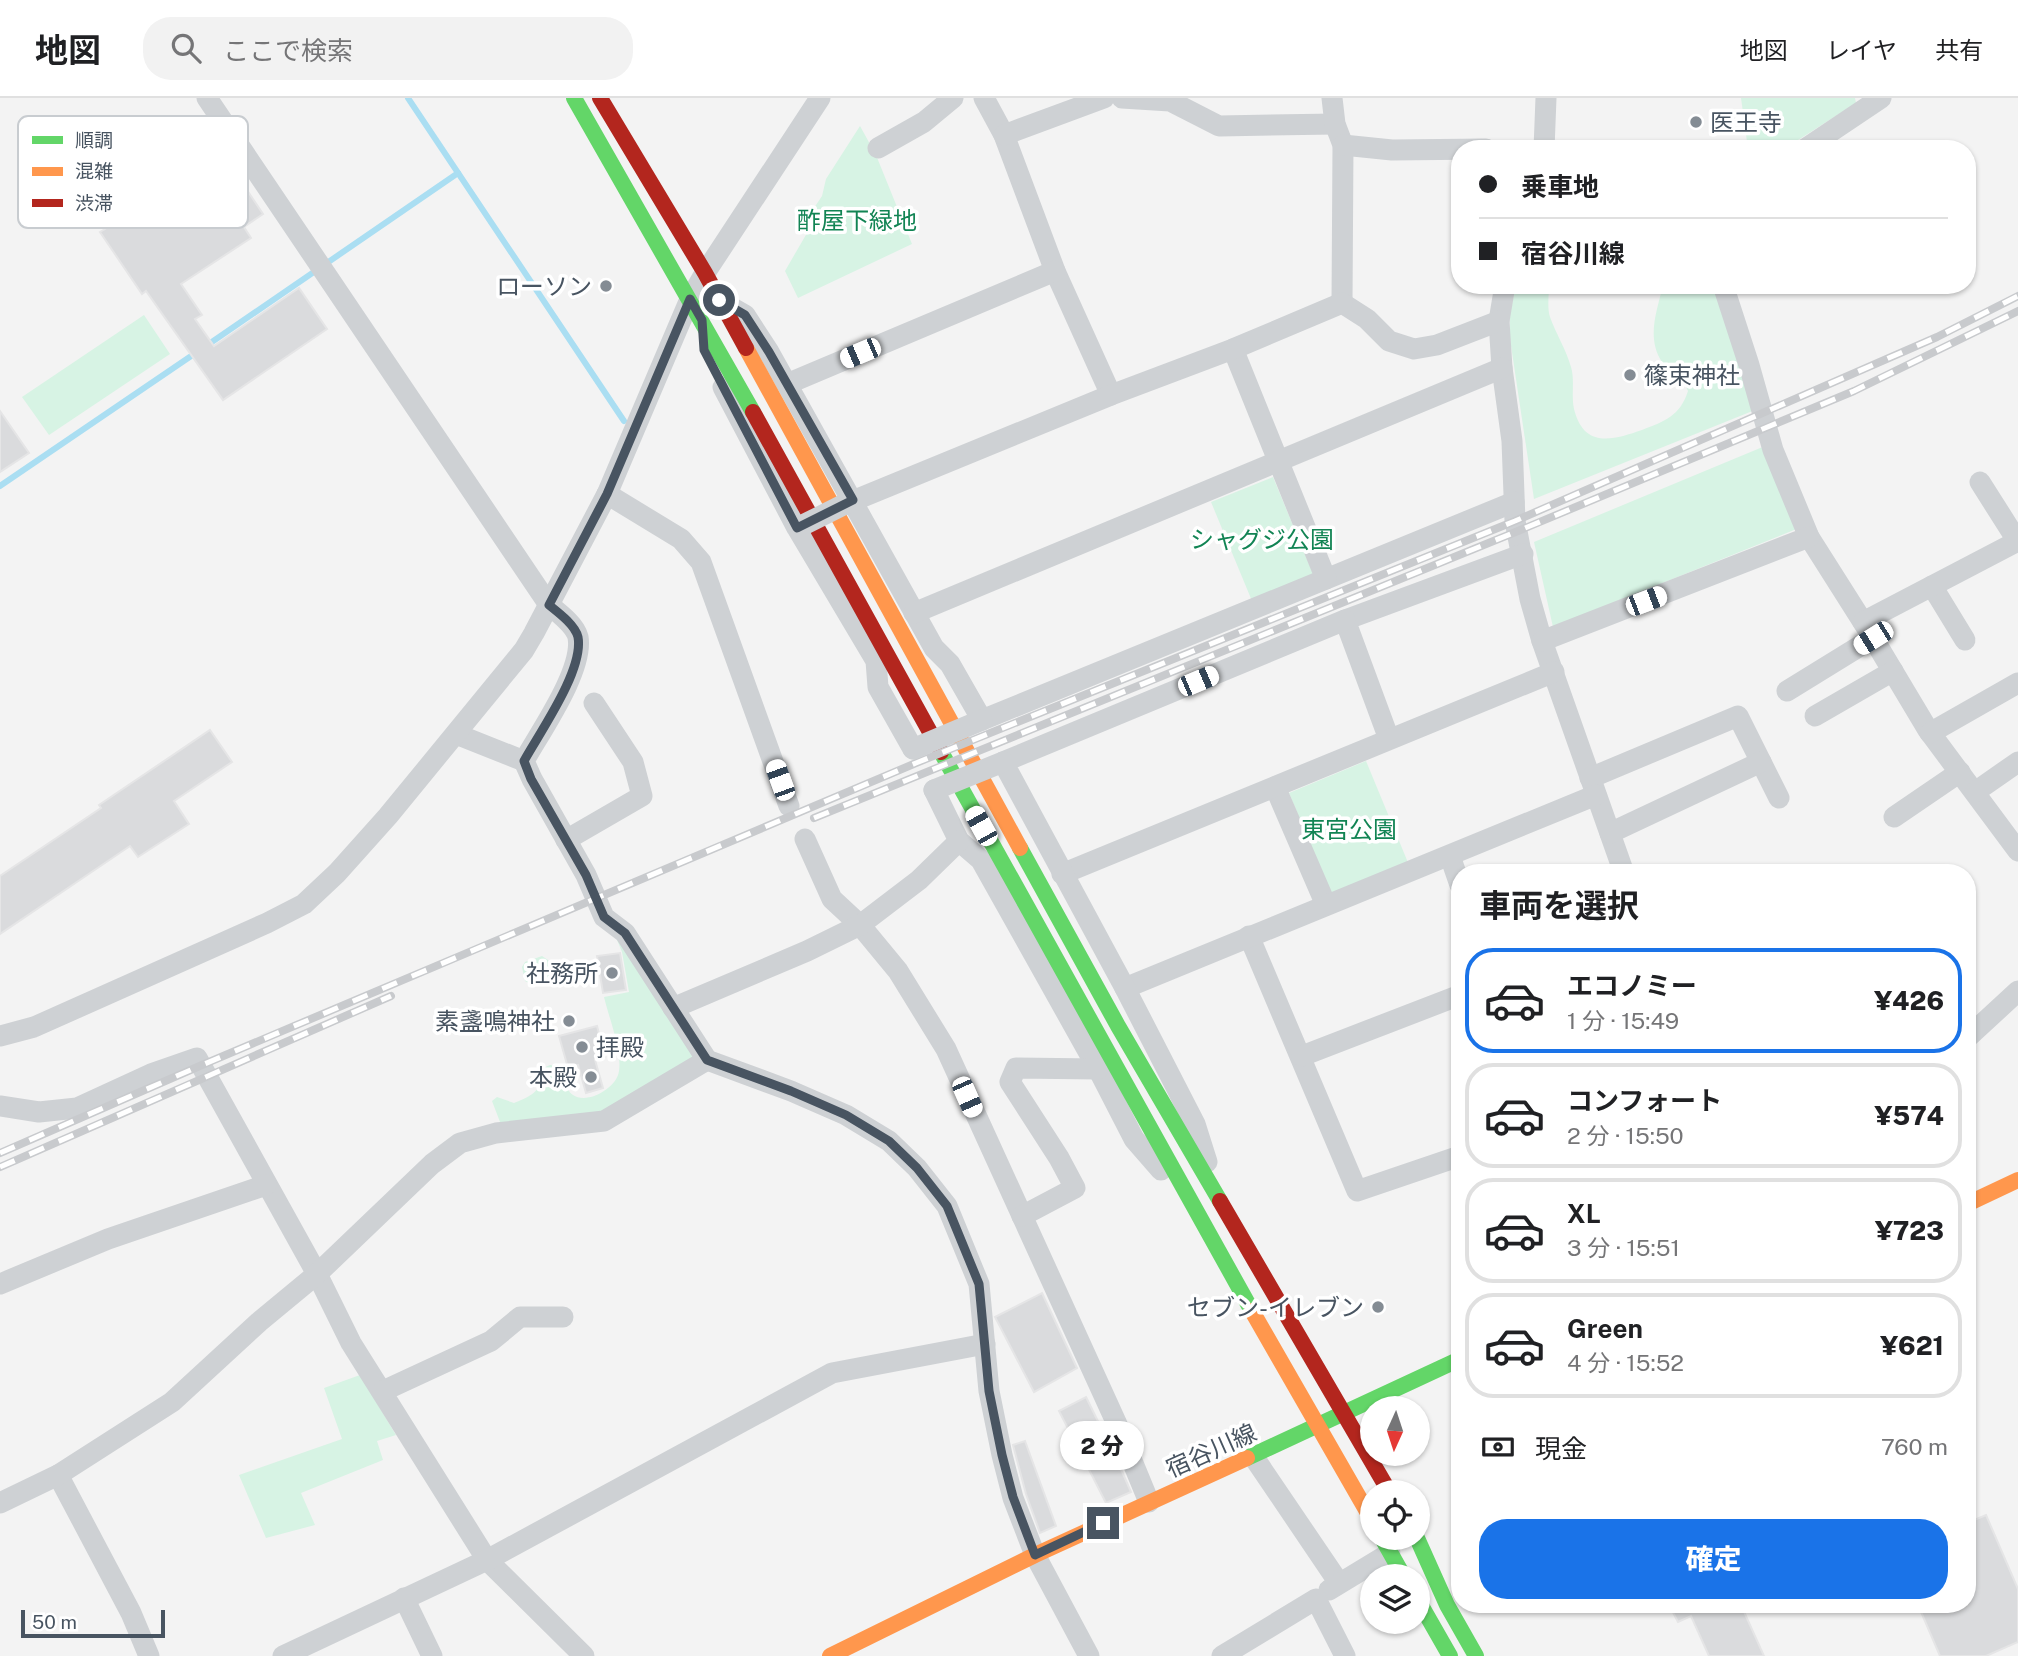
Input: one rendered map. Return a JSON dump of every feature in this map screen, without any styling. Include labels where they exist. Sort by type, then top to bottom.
[{"type":"street","points":[[207,98],[219,116]]},
{"type":"street","points":[[574,98],[702,320],[1190,1203],[1360,1499]]},
{"type":"street","points":[[600,98],[705,273],[1118,1026],[1383,1480]]},
{"type":"street","points":[[0,1036],[34,1027],[304,904],[337,873],[388,816],[524,650],[607,494],[690,299],[820,98]]},
{"type":"street","points":[[878,148],[925,122],[953,98]]},
{"type":"street","points":[[984,98],[1004,135],[1055,271],[1111,395]]},
{"type":"street","points":[[1004,135],[1104,98]]},
{"type":"street","points":[[1122,98],[1170,101],[1219,126],[1335,124]]},
{"type":"street","points":[[1332,98],[1335,124],[1343,145],[1342,303]]},
{"type":"street","points":[[1544,140],[1546,98]]},
{"type":"street","points":[[1818,140],[1881,98]]},
{"type":"street","points":[[1343,145],[1392,150],[1451,149]]},
{"type":"street","points":[[248,159],[549,605],[575,631],[578,638],[577,654],[569,680],[524,761]]},
{"type":"street","points":[[787,384],[1055,271]]},
{"type":"street","points":[[1504,294],[1499,321],[1512,441],[1515,521],[1530,599],[1621,864]]},
{"type":"street","points":[[1726,294],[1773,450],[1809,537],[1930,733],[2018,851]]},
{"type":"street","points":[[719,300],[745,315],[787,384],[848,502],[934,648],[950,664],[982,720]]},
{"type":"street","points":[[1342,303],[1367,319],[1389,341],[1414,349],[1437,345],[1499,321]]},
{"type":"street","points":[[801,526],[848,502],[1342,303]]},
{"type":"street","points":[[702,320],[704,350],[876,661],[878,687],[912,749],[1514,502]]},
{"type":"street","points":[[1233,349],[1326,579]]},
{"type":"street","points":[[914,613],[1502,368]]},
{"type":"street","points":[[1787,691],[1932,586],[2018,541],[1980,482]]},
{"type":"street","points":[[607,494],[681,540],[701,562],[789,806]]},
{"type":"street","points":[[1542,640],[1809,537]]},
{"type":"street","points":[[1190,1203],[1135,1139],[981,860],[959,841],[934,790],[1345,620],[1522,554]]},
{"type":"street","points":[[1932,586],[1965,640]]},
{"type":"street","points":[[1345,620],[1390,739]]},
{"type":"street","points":[[1815,716],[1893,671]]},
{"type":"street","points":[[1062,874],[1554,672]]},
{"type":"street","points":[[1930,733],[2018,683]]},
{"type":"street","points":[[566,840],[642,796],[633,762],[594,703]]},
{"type":"street","points":[[1125,988],[1450,856],[1738,716],[1779,798]]},
{"type":"street","points":[[456,734],[524,761],[586,875],[604,917],[625,933],[707,1060],[846,1115],[889,1141],[917,1168],[947,1206],[979,1284],[989,1391],[1013,1497],[1035,1555],[1089,1656]]},
{"type":"street","points":[[1003,762],[1195,1124],[1217,1193]]},
{"type":"street","points":[[1610,833],[1761,762]]},
{"type":"street","points":[[1975,792],[2018,762]]},
{"type":"street","points":[[1895,817],[1960,772]]},
{"type":"street","points":[[1275,787],[1326,905]]},
{"type":"street","points":[[805,839],[832,899],[860,925],[898,971],[946,1049],[1116,1422],[1149,1502]]},
{"type":"street","points":[[673,1008],[807,951],[860,925],[919,880],[959,841]]},
{"type":"street","points":[[1450,856],[1453,864]]},
{"type":"street","points":[[1249,936],[1357,1191],[1451,1159]]},
{"type":"street","points":[[1976,1030],[2018,992]]},
{"type":"street","points":[[1301,1056],[1451,998]]},
{"type":"street","points":[[0,1047],[34,1027]]},
{"type":"street","points":[[0,1106],[39,1112],[77,1108],[151,1074],[197,1058],[317,1274],[351,1343],[487,1560],[583,1656]]},
{"type":"street","points":[[0,1503],[58,1475],[172,1402],[259,1322],[317,1274],[432,1164],[460,1143],[496,1133],[604,1121],[707,1060]]},
{"type":"street","points":[[1022,1216],[1075,1188],[1010,1082],[1016,1068],[1098,1069]]},
{"type":"street","points":[[1976,1200],[2018,1180]]},
{"type":"street","points":[[0,1284],[108,1238],[266,1185]]},
{"type":"street","points":[[383,1391],[491,1341],[520,1317],[563,1317]]},
{"type":"street","points":[[283,1656],[487,1560],[832,1373],[985,1344]]},
{"type":"street","name":"宿谷川線","points":[[831,1656],[1035,1555],[1451,1363]]},
{"type":"street","points":[[1253,1456],[1339,1583]]},
{"type":"street","points":[[58,1475],[131,1613],[149,1656]]},
{"type":"street","points":[[1222,1656],[1316,1599],[1380,1550]]},
{"type":"street","points":[[1422,1550],[1451,1612]]},
{"type":"street","points":[[404,1598],[432,1656]]},
{"type":"street","points":[[1316,1599],[1345,1656]]},
{"type":"street","points":[[1452,1613],[1476,1656]]},
{"type":"street","points":[[1430,1621],[1450,1656]]},
{"type":"green space","points":[[1741,98],[1855,98],[1856,103],[1798,140],[1747,140]]},
{"type":"green space","name":"酢屋下緑地","points":[[860,126],[876,155],[912,244],[798,298],[785,271],[814,221],[814,208],[822,196],[826,179]]},
{"type":"green space","points":[[1514,294],[1549,294],[1552,323],[1571,367],[1574,409],[1579,422],[1592,436],[1610,438],[1631,434],[1665,420],[1681,406],[1688,391],[1657,353],[1654,324],[1661,294],[1720,294],[1755,410],[1534,499],[1510,339],[1510,313]]},
{"type":"green space","points":[[144,315],[170,354],[49,435],[22,397]]},
{"type":"green space","points":[[1765,446],[1799,528],[1553,627],[1534,542]]},
{"type":"green space","name":"シャグジ公園","points":[[1273,477],[1314,576],[1252,601],[1211,502]]},
{"type":"green space","name":"東宮公園","points":[[1366,761],[1409,865],[1332,897],[1289,793]]},
{"type":"green space","points":[[615,935],[696,1058],[599,1115],[505,1126],[500,1122],[492,1101],[497,1097],[514,1103],[531,1095],[540,1082],[541,1069],[550,1065],[560,1066],[568,1089],[579,1098],[600,1093],[617,1077],[619,1054],[604,997],[629,992],[622,952]]},
{"type":"green space","points":[[542,956],[548,960],[553,976],[550,980],[533,985],[525,981],[522,967],[525,962]]},
{"type":"green space","points":[[360,1375],[396,1435],[377,1441],[383,1460],[301,1493],[315,1525],[266,1538],[239,1475],[342,1439],[324,1388]]},
{"type":"building","points":[[248,192],[263,214],[248,224]]},
{"type":"building","points":[[245,228],[251,238],[181,284],[202,315],[195,319],[214,346],[299,288],[327,329],[223,400],[146,291],[142,294],[100,232],[105,229]]},
{"type":"building","points":[[0,411],[29,453],[0,472]]},
{"type":"building","points":[[210,730],[232,762],[174,801],[189,824],[138,857],[130,846],[0,934],[0,876]]},
{"type":"building","name":"社務所","points":[[620,953],[626,990],[603,993],[597,956]]},
{"type":"building","name":"拝殿","points":[[597,1026],[605,1057],[595,1060],[603,1088],[586,1093],[578,1065],[568,1068],[559,1036]]},
{"type":"building","points":[[1042,1293],[1077,1368],[1034,1392],[995,1317]]},
{"type":"building","points":[[1086,1397],[1131,1492],[1106,1503],[1059,1411]]},
{"type":"building","points":[[1025,1441],[1056,1526],[1040,1533],[1013,1445]]},
{"type":"building","points":[[1986,1515],[2018,1589],[2018,1642],[1986,1656],[1940,1656],[1921,1613],[1976,1613],[1976,1519]]},
{"type":"building","points":[[1673,1613],[1745,1613],[1764,1656],[1709,1656],[1691,1616],[1678,1622]]},
{"type":"waterway","points":[[408,98],[624,421]]},
{"type":"waterway","points":[[206,346],[458,173]]},
{"type":"waterway","points":[[0,486],[197,352]]},
{"type":"railway","points":[[0,1153],[916,763],[1515,521],[1937,337],[2018,296]]},
{"type":"railway","points":[[814,818],[1854,391],[2018,311]]},
{"type":"railway","points":[[0,1167],[391,996]]},
{"type":"traffic: fast","points":[[574,98],[753,412]]},
{"type":"traffic: fast","points":[[941,752],[1252,1311]]},
{"type":"traffic: fast","points":[[1020,848],[1118,1026],[1220,1201]]},
{"type":"traffic: fast","points":[[1247,1458],[1451,1363]]},
{"type":"traffic: fast","points":[[1389,1550],[1397,1564]]},
{"type":"traffic: fast","points":[[1422,1550],[1451,1612]]},
{"type":"traffic: fast","points":[[1452,1613],[1476,1656]]},
{"type":"traffic: fast","points":[[1430,1621],[1450,1656]]},
{"type":"traffic: slow","points":[[746,348],[1020,848]]},
{"type":"traffic: slow","points":[[1976,1200],[2018,1180]]},
{"type":"traffic: slow","points":[[1252,1311],[1360,1499]]},
{"type":"traffic: slow","points":[[830,1656],[1035,1555],[1247,1458]]},
{"type":"traffic: jam","points":[[600,98],[705,273],[746,348]]},
{"type":"traffic: jam","points":[[753,412],[941,752]]},
{"type":"traffic: jam","points":[[1220,1201],[1382,1480]]},
{"type":"place","name":"医王寺","points":[[1696,122]]},
{"type":"place","name":"ローソン","points":[[606,286]]},
{"type":"place","name":"篠束神社","points":[[1630,375]]},
{"type":"place","name":"社務所","points":[[612,973]]},
{"type":"place","name":"素盞鳴神社","points":[[569,1021]]},
{"type":"place","name":"拝殿","points":[[582,1047]]},
{"type":"place","name":"本殿","points":[[591,1077]]},
{"type":"place","name":"セブン-イレブン","points":[[1378,1307]]},
{"type":"route","points":[[719,300],[745,315],[853,500],[797,528],[704,350],[702,320],[690,299],[607,494],[549,605],[561,614],[575,631],[578,638],[577,654],[569,680],[524,761],[531,779],[586,875],[604,917],[625,933],[707,1060],[846,1115],[889,1141],[917,1168],[947,1206],[979,1284],[989,1391],[1002,1455],[1013,1497],[1035,1555],[1103,1523]]}]
